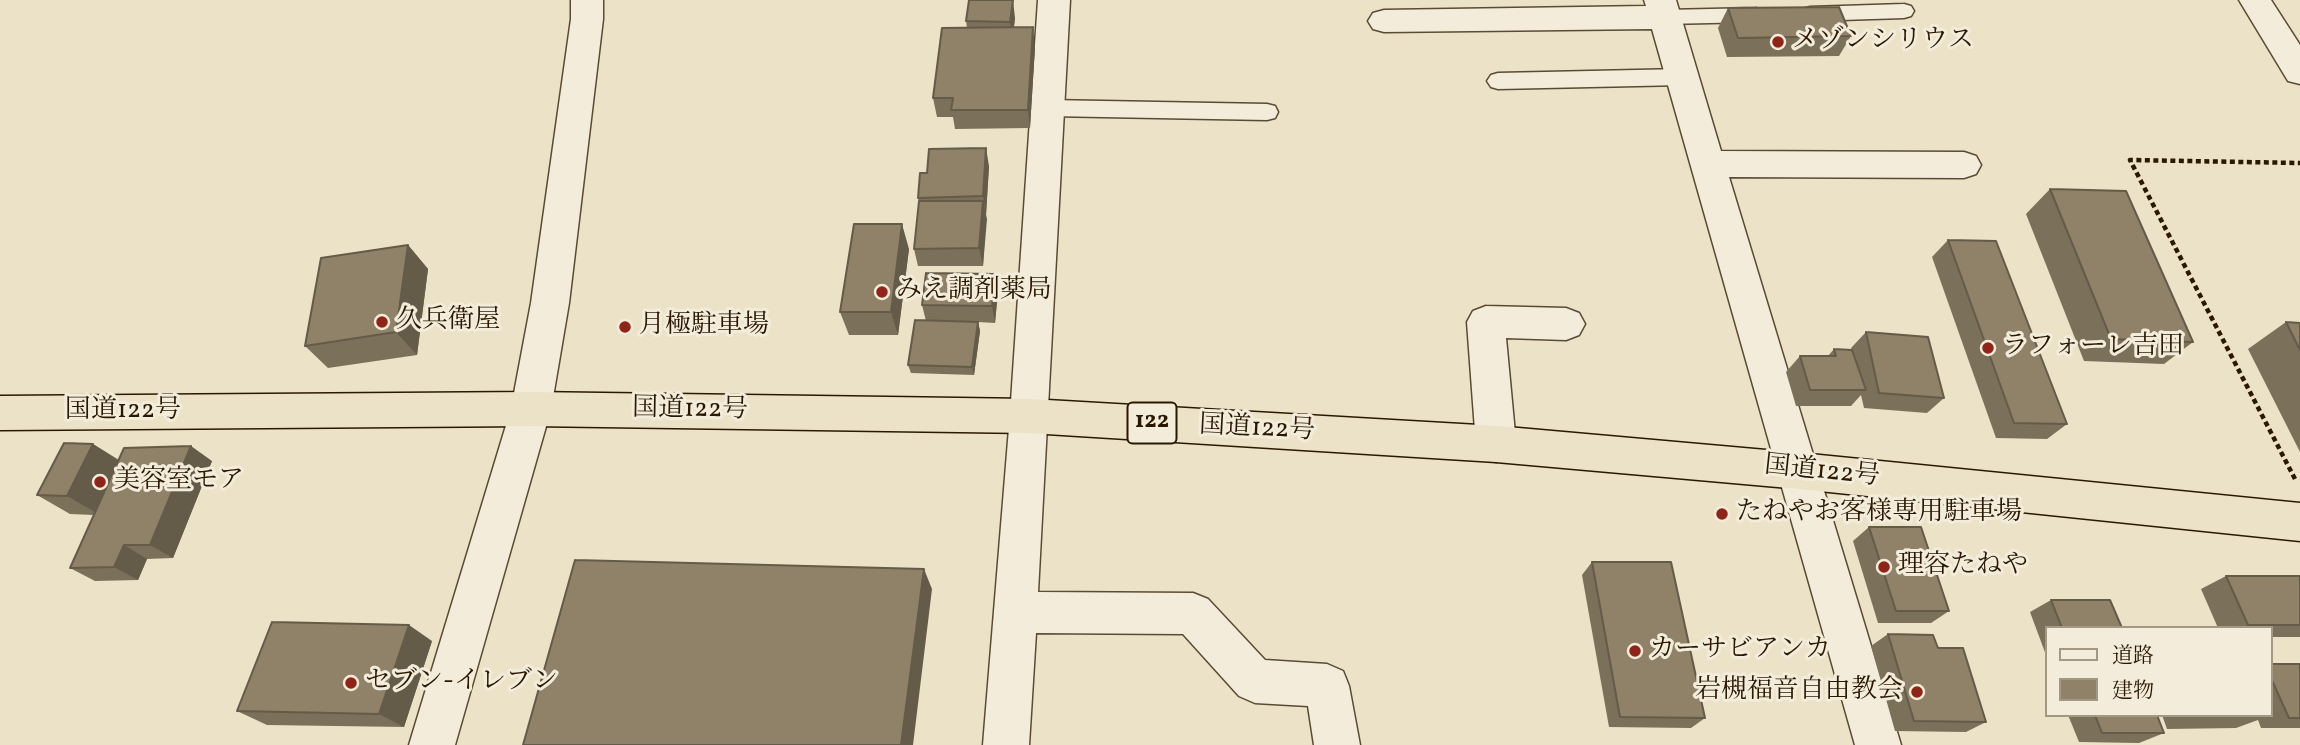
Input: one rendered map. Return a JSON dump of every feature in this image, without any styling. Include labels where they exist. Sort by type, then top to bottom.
[{"type":"highway","name":"国道122号","points":[[0,413],[531,409],[1030,416],[1496,444],[1800,471],[2300,522]]},
{"type":"street","points":[[432,745],[531,409],[550,303],[587,19],[587,0]]},
{"type":"street","points":[[1006,745],[1030,416],[1054,0]]},
{"type":"street","points":[[2255,0],[2300,72]]},
{"type":"street","points":[[1384,21],[1663,8],[1878,745]]},
{"type":"street","points":[[1709,164],[1964,165]]},
{"type":"street","points":[[1496,444],[1486,322],[1566,324]]},
{"type":"street","points":[[1015,612],[1193,614],[1255,681],[1327,686],[1337,745]]},
{"type":"lane","points":[[1663,8],[1778,14],[1904,11]]},
{"type":"lane","points":[[1498,81],[1683,77]]},
{"type":"lane","points":[[1048,108],[1267,112]]},
{"type":"path","points":[[2300,163],[2130,160],[2300,489]]},
{"type":"building","points":[[969,0],[1013,0],[1010,22],[966,21]]},
{"type":"building","points":[[1839,7],[1851,36],[1738,38],[1728,8]]},
{"type":"building","points":[[1033,27],[1028,110],[951,110],[953,98],[933,98],[942,28]]},
{"type":"building","points":[[986,148],[983,196],[918,198],[920,173],[927,173],[929,149]]},
{"type":"building","points":[[2050,189],[2126,191],[2193,342],[2111,339]]},
{"type":"building","points":[[919,201],[983,201],[979,248],[914,249]]},
{"type":"building","points":[[854,224],[902,224],[891,312],[840,312]]},
{"type":"building","points":[[1948,240],[1996,241],[2067,424],[2014,423]]},
{"type":"building","points":[[408,245],[396,332],[305,346],[321,258]]},
{"type":"building","points":[[926,273],[995,274],[992,306],[922,305]]},
{"type":"building","points":[[915,320],[978,322],[972,367],[908,365]]},
{"type":"building","points":[[2286,322],[2300,323],[2300,350]]},
{"type":"building","points":[[1866,332],[1928,337],[1944,398],[1879,393]]},
{"type":"building","points":[[1834,349],[1852,350],[1866,390],[1810,390],[1800,356],[1836,356]]},
{"type":"building","points":[[64,443],[93,444],[67,496],[37,495]]},
{"type":"building","points":[[191,446],[150,545],[124,545],[114,567],[70,568],[124,448]]},
{"type":"building","points":[[1869,527],[1921,527],[1949,611],[1896,611]]},
{"type":"building","points":[[575,560],[924,569],[901,745],[523,745]]},
{"type":"building","name":"カーサビアンカ","points":[[1592,562],[1671,562],[1705,718],[1620,717]]},
{"type":"building","points":[[2226,576],[2300,576],[2300,625],[2248,625]]},
{"type":"building","points":[[2051,600],[2110,600],[2121,626],[2061,626]]},
{"type":"building","name":"セブン-イレブン","points":[[272,622],[409,625],[379,714],[237,711]]},
{"type":"building","points":[[1888,634],[1933,635],[1938,648],[1963,648],[1986,722],[1914,721]]},
{"type":"building","points":[[2272,664],[2300,664],[2300,718],[2289,718],[2272,680]]},
{"type":"building","points":[[2096,717],[2158,717],[2164,733],[2102,733]]},
{"type":"place","name":"メゾンシリウス","points":[[1778,42]]},
{"type":"place","name":"みえ調剤薬局","points":[[882,292]]},
{"type":"place","name":"久兵衛屋","points":[[382,322]]},
{"type":"place","name":"月極駐車場","points":[[625,327]]},
{"type":"place","name":"ラフォーレ吉田","points":[[1988,348]]},
{"type":"place","name":"美容室モア","points":[[100,482]]},
{"type":"place","name":"たねやお客様専用駐車場","points":[[1722,514]]},
{"type":"place","name":"理容たねや","points":[[1884,567]]},
{"type":"place","name":"カーサビアンカ","points":[[1635,651]]},
{"type":"place","name":"セブン-イレブン","points":[[351,683]]},
{"type":"place","name":"岩槻福音自由教会","points":[[1917,692]]}]
